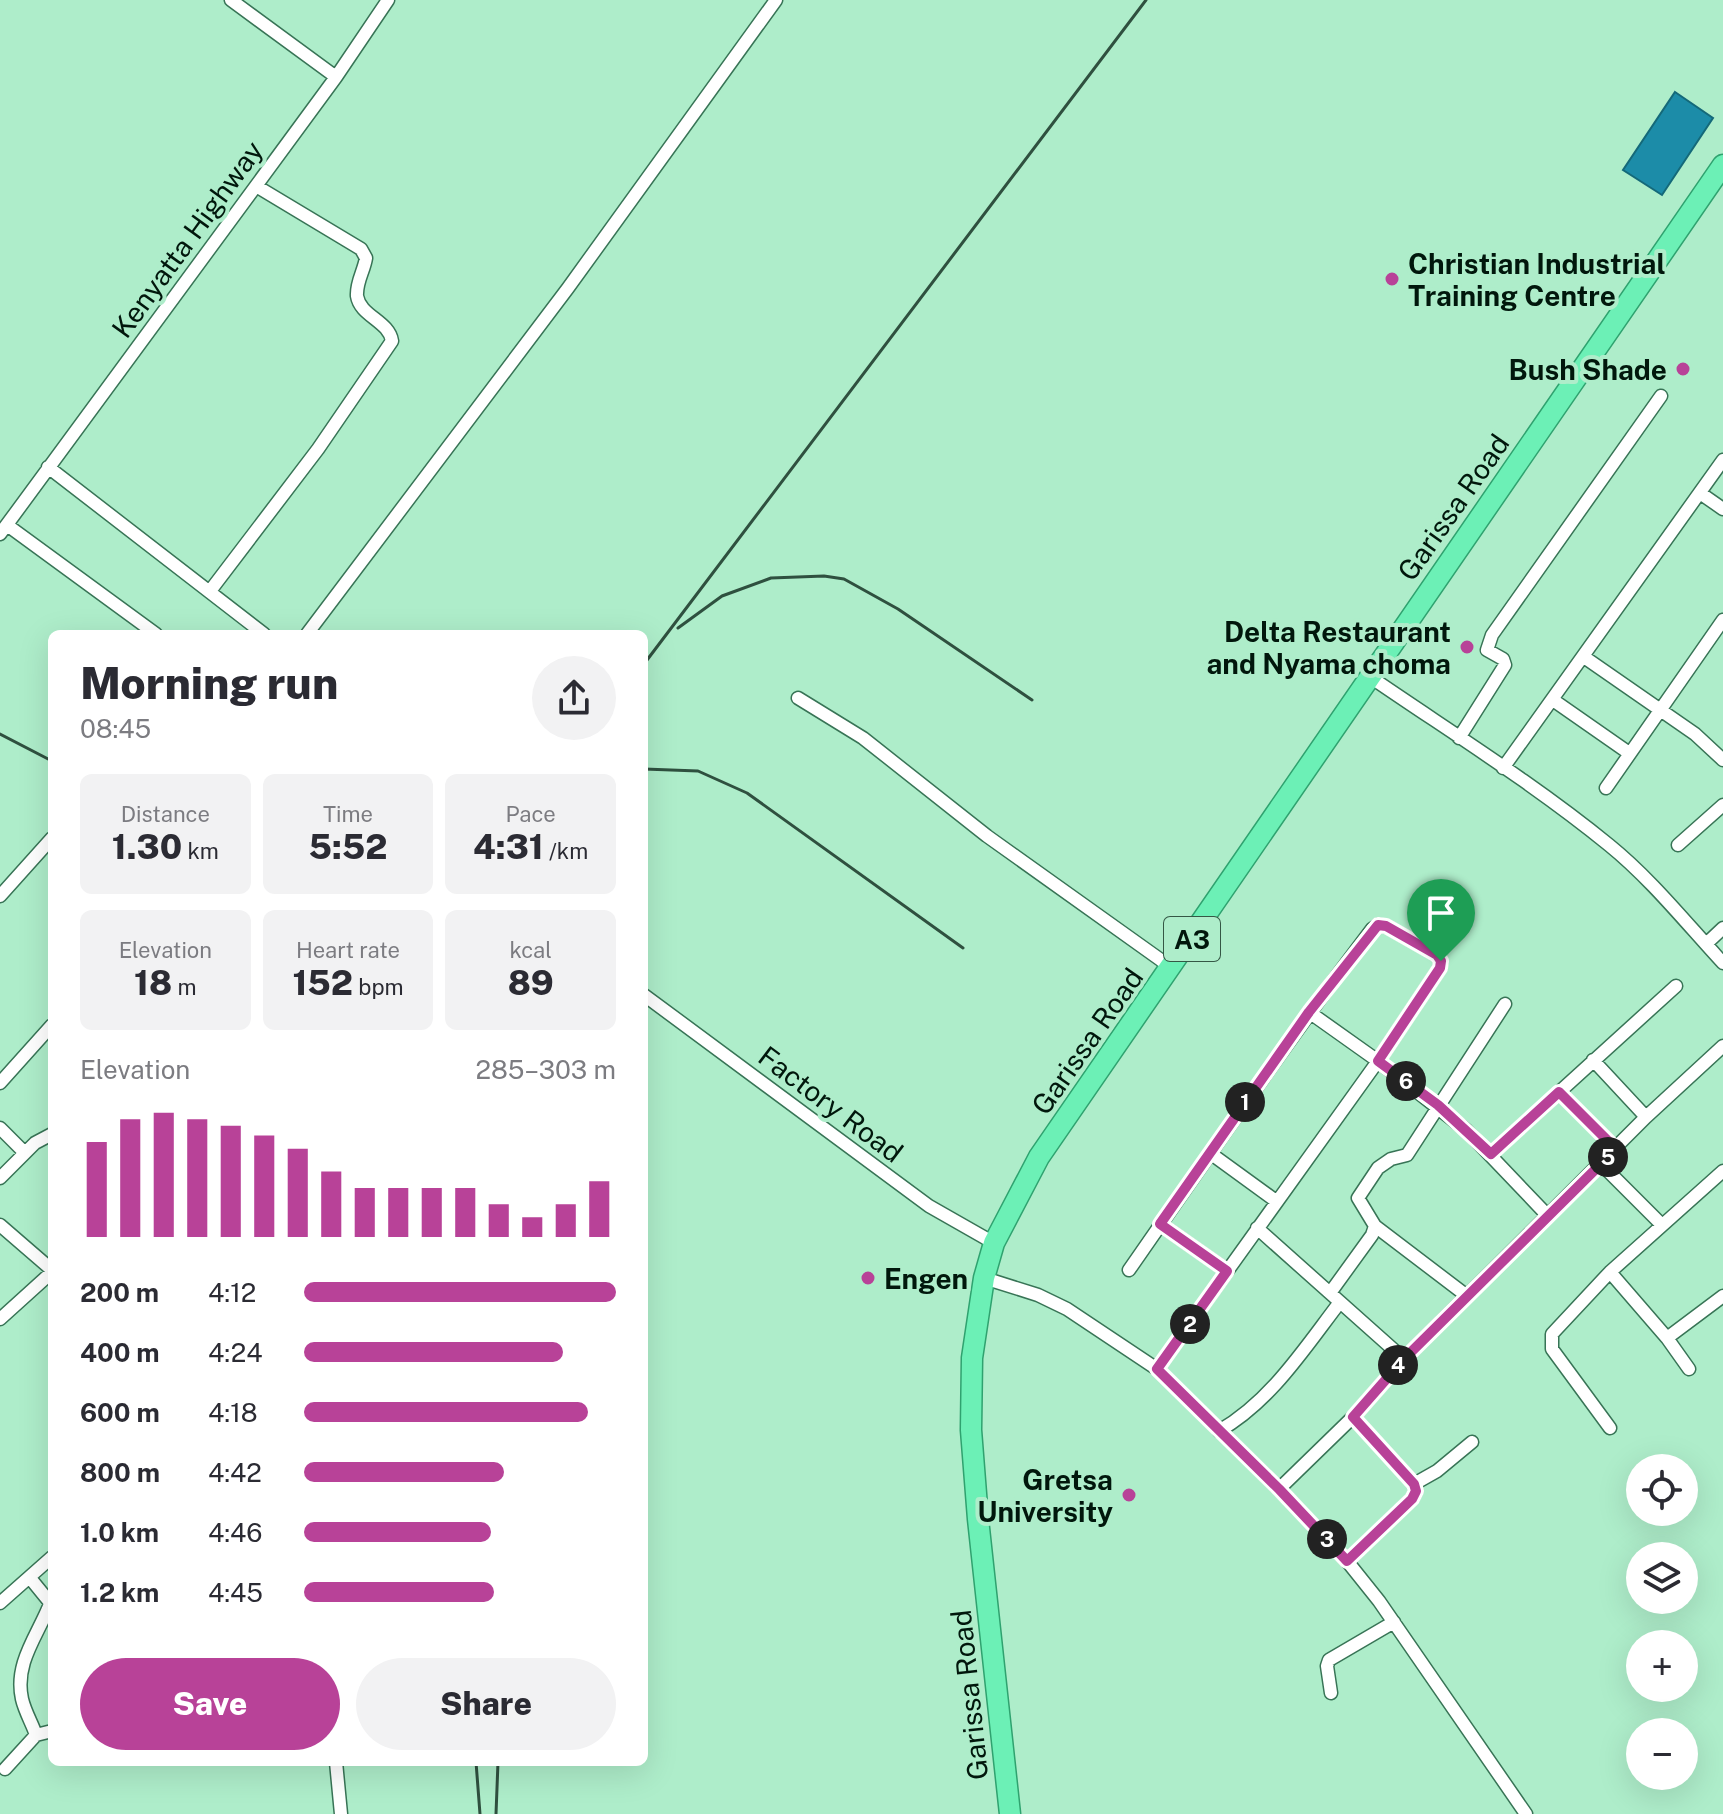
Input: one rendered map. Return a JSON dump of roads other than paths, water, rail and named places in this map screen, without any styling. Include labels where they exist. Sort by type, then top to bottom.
[{"type":"highway","name":"Garissa Road","points":[[1010,1814],[971,1430],[972,1358],[984,1278],[994,1243],[1039,1157],[1723,165]]},
{"type":"street","points":[[231,0],[336,77]]},
{"type":"street","name":"Kenyatta Highway","points":[[4,529],[336,77],[388,0]]},
{"type":"street","points":[[310,630],[568,288],[776,0]]},
{"type":"street","points":[[210,591],[318,449],[392,341],[391,332],[359,304],[357,293],[366,258],[361,249],[256,186]]},
{"type":"street","points":[[1459,738],[1505,665],[1503,659],[1487,650],[1492,635],[1661,396]]},
{"type":"street","points":[[1503,768],[1723,460]]},
{"type":"street","points":[[48,467],[259,630]]},
{"type":"street","points":[[1700,493],[1723,509]]},
{"type":"street","points":[[4,529],[150,630]]},
{"type":"street","points":[[1606,788],[1723,620]]},
{"type":"street","points":[[1584,657],[1695,734],[1723,760]]},
{"type":"street","points":[[1369,676],[1611,847],[1723,963]]},
{"type":"street","points":[[798,698],[863,738],[987,836],[1172,968]]},
{"type":"street","points":[[1553,700],[1629,753]]},
{"type":"street","points":[[1678,845],[1723,805]]},
{"type":"street","points":[[0,896],[48,842]]},
{"type":"street","points":[[1129,1270],[1309,1012],[1378,925],[1386,926],[1437,955],[1441,961],[1440,968],[1378,1061],[1157,1369]]},
{"type":"street","points":[[1706,944],[1723,928]]},
{"type":"street","points":[[1491,1154],[1676,986]]},
{"type":"street","name":"Factory Road","points":[[648,998],[929,1206],[994,1243]]},
{"type":"street","points":[[1467,1296],[1375,1226],[1359,1204],[1361,1191],[1384,1162],[1407,1155],[1505,1004]]},
{"type":"street","points":[[1309,1012],[1438,1105],[1491,1154],[1548,1216]]},
{"type":"street","points":[[0,1083],[48,1029]]},
{"type":"street","points":[[1279,1489],[1646,1117],[1723,1046]]},
{"type":"street","points":[[1593,1060],[1646,1117]]},
{"type":"street","points":[[1559,1092],[1616,1149]]},
{"type":"street","points":[[0,1128],[25,1153]]},
{"type":"street","points":[[0,1178],[35,1143],[48,1136]]},
{"type":"street","points":[[1210,1153],[1276,1201]]},
{"type":"street","points":[[1601,1164],[1662,1225]]},
{"type":"street","points":[[1610,1428],[1561,1364],[1550,1343],[1552,1334],[1610,1272],[1723,1171]]},
{"type":"street","points":[[1160,1224],[1227,1271]]},
{"type":"street","points":[[0,1225],[48,1267]]},
{"type":"street","points":[[1219,1431],[1245,1416],[1261,1402],[1335,1298],[1375,1226]]},
{"type":"street","points":[[1257,1228],[1404,1359]]},
{"type":"street","points":[[1610,1272],[1667,1338],[1689,1369]]},
{"type":"street","points":[[0,1319],[48,1275]]},
{"type":"street","points":[[984,1278],[1038,1295],[1067,1309],[1157,1369],[1279,1489],[1347,1561],[1394,1622],[1526,1814]]},
{"type":"street","points":[[1667,1338],[1723,1296]]},
{"type":"street","points":[[1347,1561],[1412,1499],[1416,1491],[1414,1484],[1353,1417]]},
{"type":"street","points":[[1414,1484],[1430,1476],[1472,1442]]},
{"type":"street","points":[[0,1603],[48,1561]]},
{"type":"street","points":[[30,1578],[48,1600]]},
{"type":"street","points":[[36,1735],[21,1696],[22,1682],[25,1651],[48,1609]]},
{"type":"street","points":[[1331,1693],[1329,1660],[1394,1622]]},
{"type":"street","points":[[5,1769],[36,1735],[48,1732]]},
{"type":"street","points":[[336,1766],[341,1814]]},
{"type":"water","points":[[1675,92],[1713,118],[1662,195],[1623,170]]},
{"type":"railway","points":[[648,659],[1146,0]]},
{"type":"railway","points":[[678,628],[722,596],[771,578],[824,576],[844,579],[898,609],[1032,700]]},
{"type":"railway","points":[[0,734],[48,759]]},
{"type":"railway","points":[[648,769],[698,771],[747,793],[963,948]]},
{"type":"railway","points":[[476,1766],[480,1814]]},
{"type":"railway","points":[[496,1814],[498,1766]]},
{"type":"place","name":"Christian Industrial Training Centre","points":[[1392,279]]},
{"type":"place","name":"Bush Shade","points":[[1683,369]]},
{"type":"place","name":"Delta Restaurant and Nyama choma","points":[[1467,647]]},
{"type":"place","name":"Engen","points":[[868,1278]]},
{"type":"place","name":"Gretsa University","points":[[1129,1495]]}]
